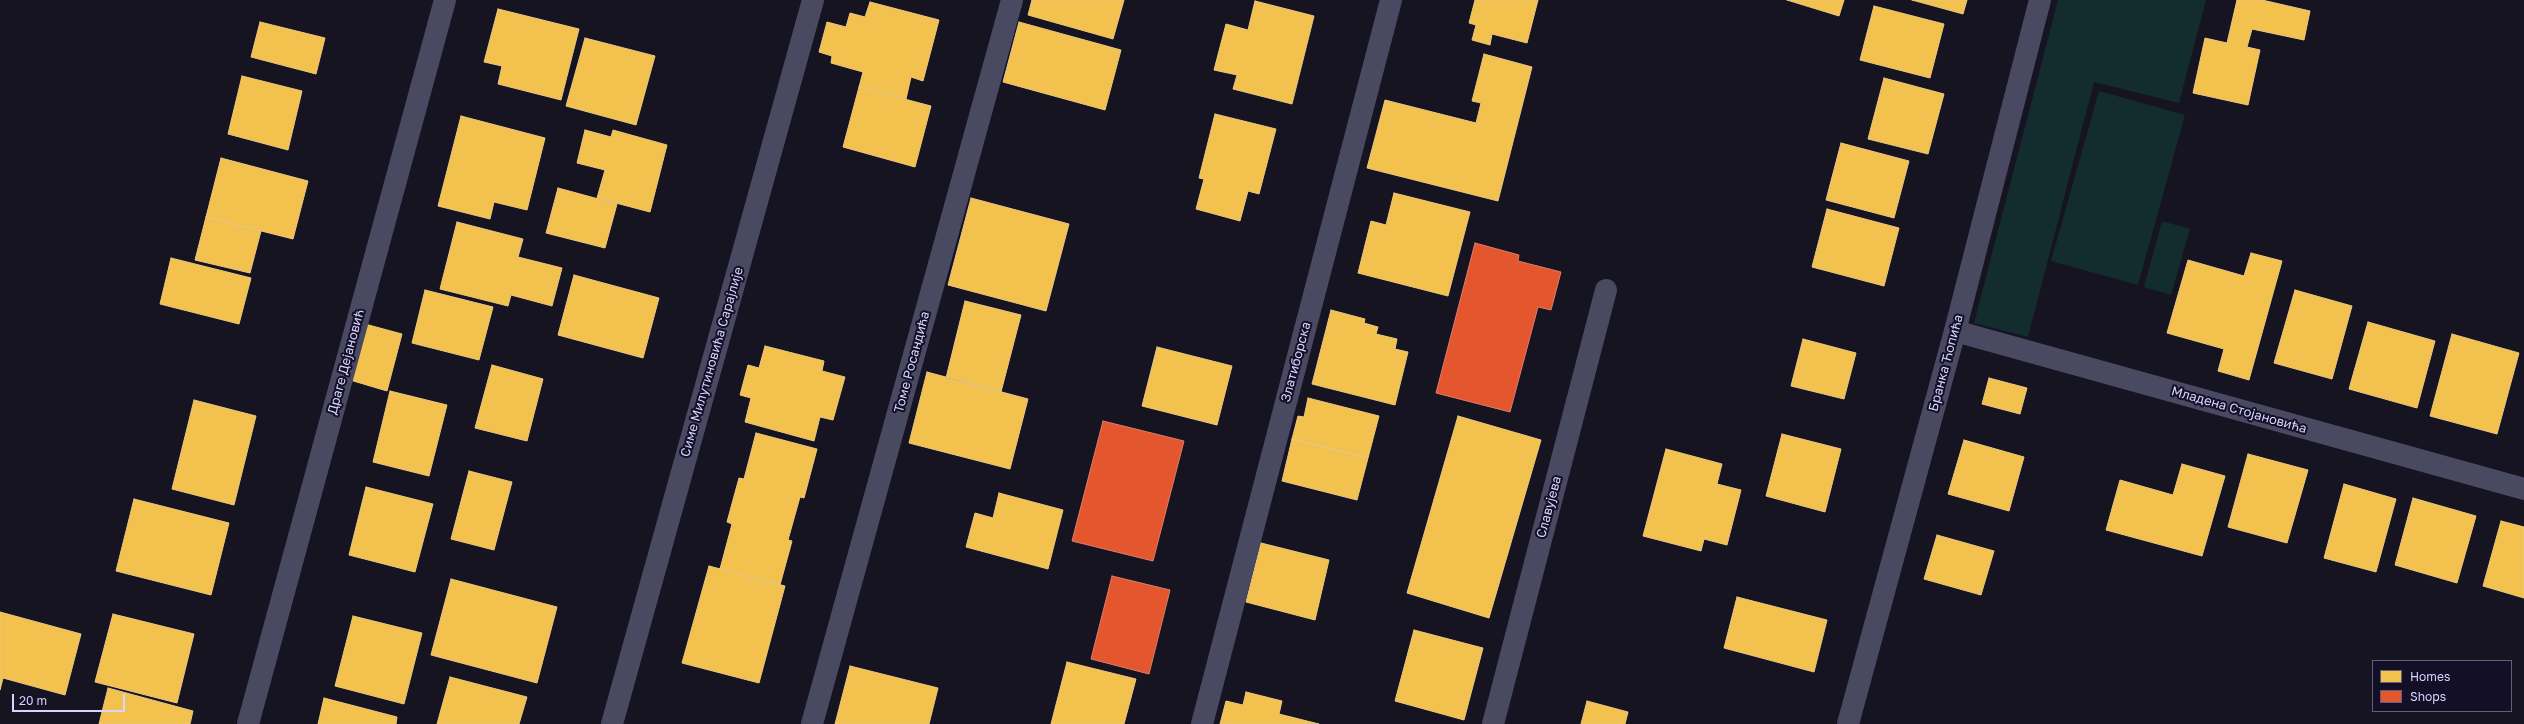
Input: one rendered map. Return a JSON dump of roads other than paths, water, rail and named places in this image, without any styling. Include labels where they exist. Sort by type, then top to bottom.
[{"type":"street","name":"Драге Дејановић","points":[[248,724],[445,0]]},
{"type":"street","name":"Симе Милутиновића Сарајлије","points":[[612,724],[813,0]]},
{"type":"street","name":"Томе Росандића","points":[[812,724],[1012,0]]},
{"type":"street","name":"Златиборска","points":[[1202,724],[1391,0]]},
{"type":"street","name":"Бранка Ћопића","points":[[1848,724],[1955,330],[2040,0]]},
{"type":"street","name":"Славујева","points":[[1493,724],[1606,290]]},
{"type":"street","name":"Младена Стојановића","points":[[1955,330],[2524,489]]}]
